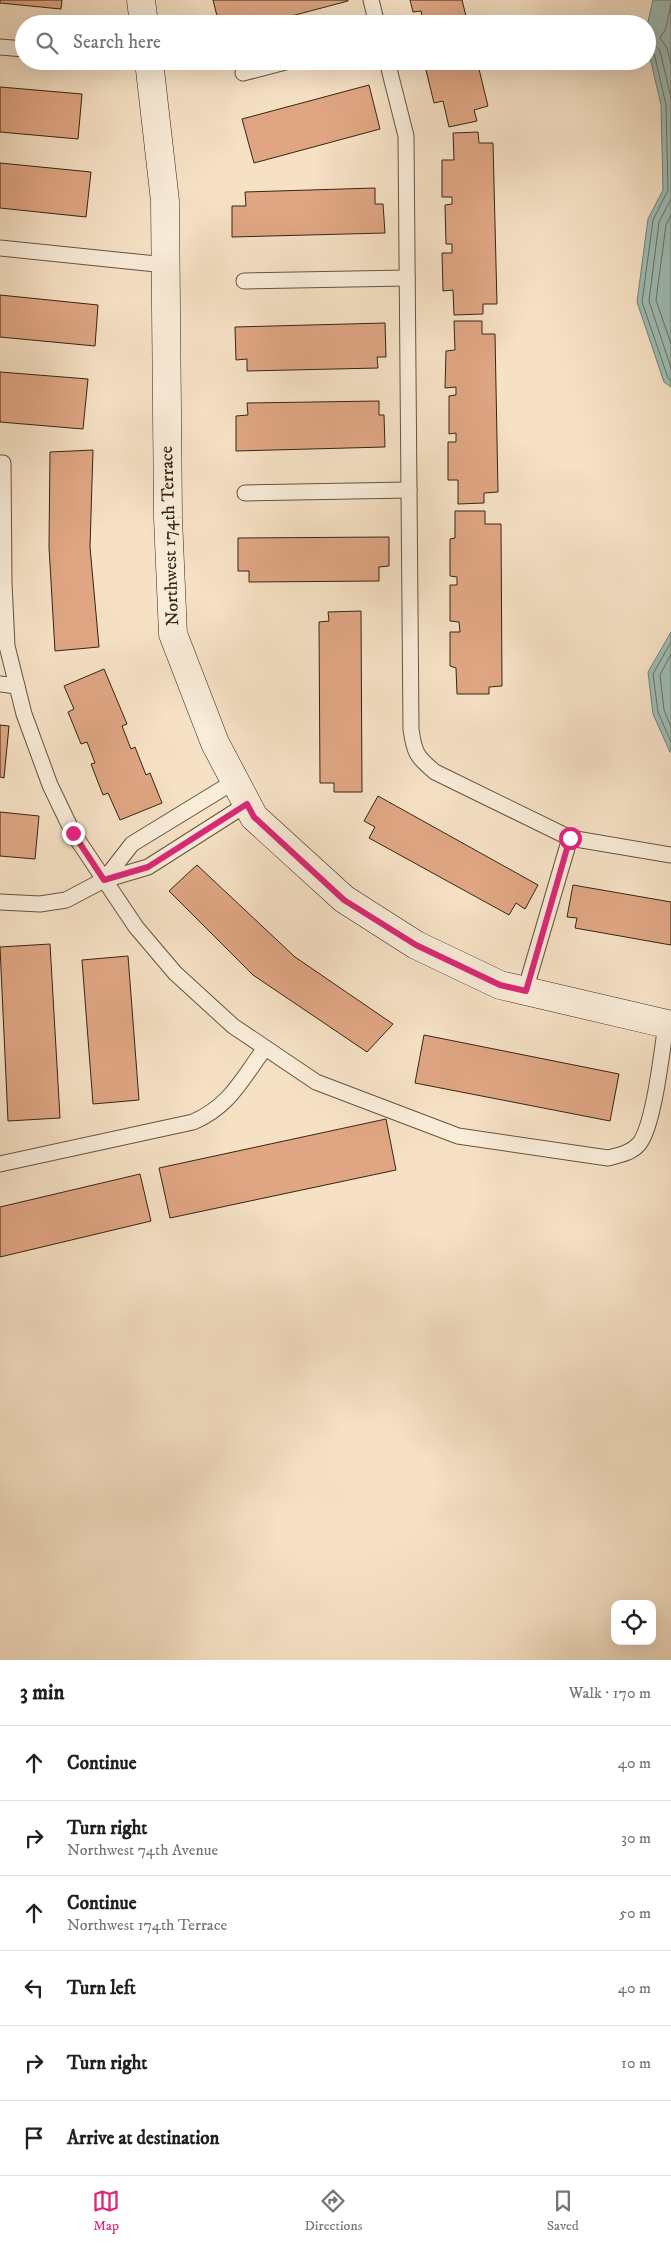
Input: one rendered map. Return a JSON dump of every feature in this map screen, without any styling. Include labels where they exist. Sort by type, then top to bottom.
[{"type":"street","points":[[142,0],[143,15]]},
{"type":"street","name":"Northwest 174th Terrace","points":[[150,70],[165,201],[168,518],[173,634],[215,743],[254,817],[344,900],[416,945],[500,985],[668,1024]]},
{"type":"lane","points":[[372,0],[376,15]]},
{"type":"lane","points":[[0,46],[15,48]]},
{"type":"lane","points":[[243,73],[254,70]]},
{"type":"lane","points":[[389,70],[406,136],[411,729],[417,757],[435,772],[570,838],[671,856]]},
{"type":"lane","points":[[0,248],[166,265]]},
{"type":"lane","points":[[244,281],[407,278]]},
{"type":"lane","points":[[0,463],[3,463],[4,583],[8,646],[24,714],[50,785],[73,833],[136,927],[175,973],[233,1026],[316,1082],[458,1136],[608,1158],[626,1154],[639,1144],[648,1129],[668,1024]]},
{"type":"lane","points":[[245,492],[409,490]]},
{"type":"lane","points":[[0,684],[17,686]]},
{"type":"lane","points":[[104,880],[132,844],[241,792]]},
{"type":"lane","points":[[0,902],[40,904],[66,900],[104,880],[148,867],[241,792]]},
{"type":"lane","points":[[526,991],[570,838]]},
{"type":"lane","points":[[0,1164],[193,1122],[210,1115],[225,1104],[265,1048]]},
{"type":"water","points":[[653,0],[671,0],[671,387],[664,382],[637,302],[648,219],[663,190],[661,105],[653,70],[656,70],[656,15],[650,15]]},
{"type":"water","points":[[671,632],[670,752],[653,714],[648,672]]},
{"type":"building","points":[[0,0],[62,0],[61,9],[0,3]]},
{"type":"building","points":[[213,0],[348,0],[295,15],[217,15]]},
{"type":"building","points":[[410,0],[462,0],[466,15],[422,15],[421,11],[413,12]]},
{"type":"building","points":[[426,70],[479,70],[488,106],[474,110],[477,121],[449,127],[443,101],[434,103]]},
{"type":"building","points":[[369,85],[380,129],[254,163],[242,119]]},
{"type":"building","points":[[0,87],[82,94],[78,139],[0,132]]},
{"type":"building","points":[[478,132],[479,143],[493,143],[497,304],[483,304],[483,314],[454,315],[453,290],[443,291],[442,253],[452,253],[452,244],[446,244],[445,205],[452,204],[452,197],[442,197],[442,160],[454,160],[453,133]]},
{"type":"building","points":[[0,163],[91,172],[86,217],[0,208]]},
{"type":"building","points":[[375,188],[375,204],[383,204],[385,233],[232,237],[232,206],[246,206],[245,192]]},
{"type":"building","points":[[0,295],[98,305],[95,346],[0,337]]},
{"type":"building","points":[[454,321],[482,321],[482,334],[495,334],[498,492],[484,493],[484,503],[458,504],[458,480],[448,480],[448,442],[456,442],[456,433],[449,434],[449,396],[456,395],[456,387],[445,388],[446,351],[455,350]]},
{"type":"building","points":[[385,323],[386,357],[377,357],[378,368],[247,371],[247,359],[236,360],[235,327]]},
{"type":"building","points":[[0,372],[88,379],[83,429],[0,422]]},
{"type":"building","points":[[379,401],[379,415],[384,415],[385,447],[236,451],[236,416],[248,415],[247,403]]},
{"type":"building","points":[[93,450],[90,547],[99,647],[55,651],[49,547],[50,452]]},
{"type":"building","points":[[455,511],[485,511],[485,524],[501,524],[502,686],[489,687],[489,694],[457,694],[456,668],[450,666],[450,632],[460,632],[459,622],[450,621],[450,585],[457,585],[457,577],[450,576],[450,539],[455,538]]},
{"type":"building","points":[[389,537],[389,566],[379,567],[379,581],[249,582],[249,571],[238,571],[238,538]]},
{"type":"building","points":[[361,611],[362,792],[334,792],[334,783],[320,783],[319,622],[329,621],[328,612]]},
{"type":"building","points":[[104,669],[127,724],[122,726],[131,749],[135,747],[146,775],[150,773],[162,803],[120,820],[108,793],[103,795],[91,764],[95,763],[87,742],[81,744],[68,712],[74,709],[64,686]]},
{"type":"building","points":[[0,725],[9,726],[4,778],[0,777]]},
{"type":"building","points":[[378,796],[538,885],[525,909],[516,903],[509,915],[369,838],[375,827],[364,821]]},
{"type":"building","points":[[0,812],[39,816],[35,859],[0,856]]},
{"type":"building","points":[[197,865],[295,957],[393,1024],[367,1052],[253,975],[169,891]]},
{"type":"building","points":[[573,885],[671,902],[671,945],[575,928],[577,918],[567,917]]},
{"type":"building","points":[[50,944],[60,1118],[8,1121],[0,947]]},
{"type":"building","points":[[128,956],[139,1100],[93,1104],[82,960]]},
{"type":"building","points":[[424,1035],[619,1074],[610,1121],[415,1083]]},
{"type":"building","points":[[386,1119],[396,1170],[170,1218],[159,1168]]},
{"type":"building","points":[[140,1174],[151,1221],[0,1257],[0,1207]]},
{"type":"route","points":[[73,833],[104,880],[148,867],[247,804],[254,817],[344,900],[416,945],[500,985],[526,991],[570,838]]}]
